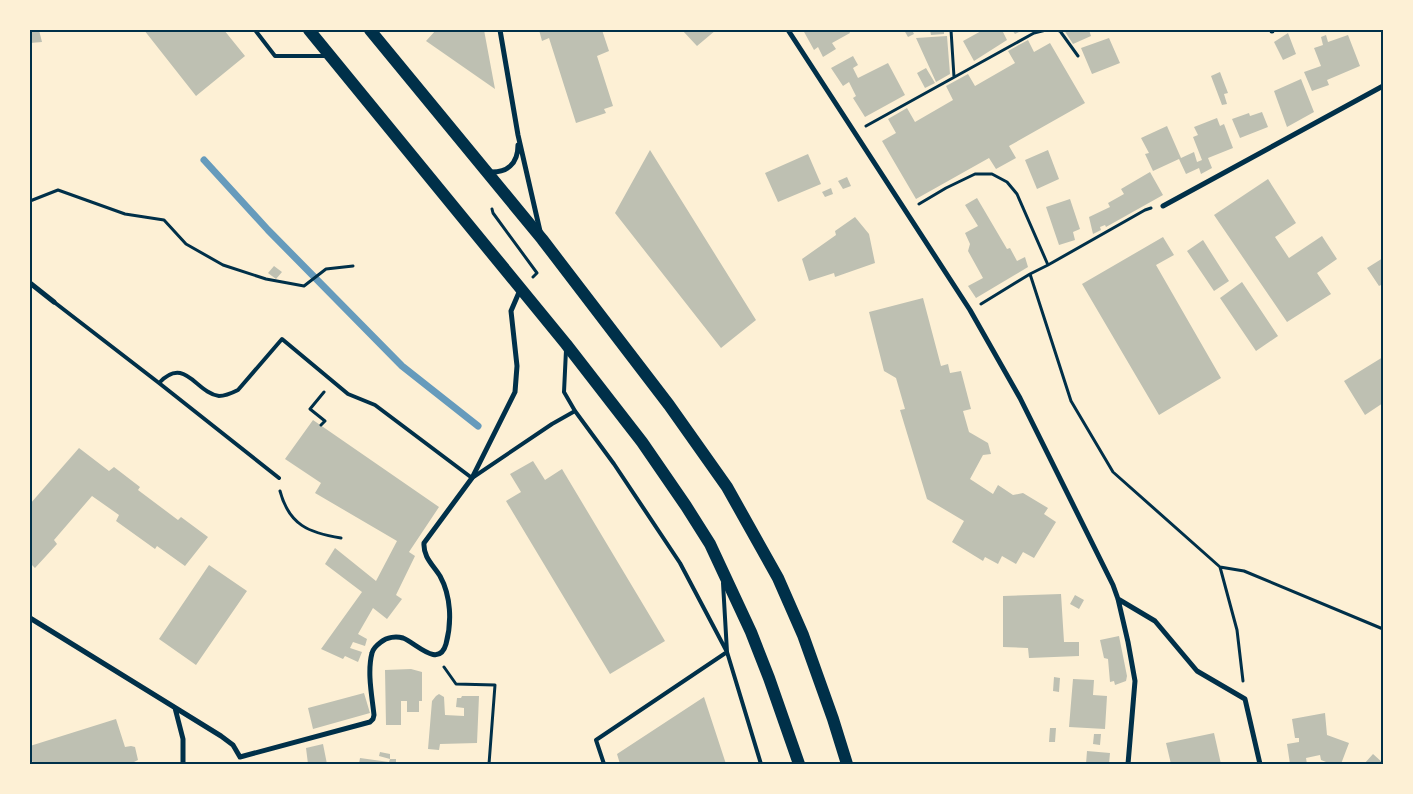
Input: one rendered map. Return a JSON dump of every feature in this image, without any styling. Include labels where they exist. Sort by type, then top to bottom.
[{"type":"main road","points":[[309,30],[566,344],[642,442],[686,506],[710,544],[766,669],[799,764]]},
{"type":"main road","points":[[370,30],[542,239],[674,413],[726,487],[778,578],[803,635],[833,718],[846,764]]},
{"type":"street","points":[[500,30],[518,135],[542,239]]},
{"type":"street","points":[[788,30],[970,310],[1020,398],[1113,584],[1128,642],[1135,682],[1128,764]]},
{"type":"street","points":[[1164,206],[1383,86]]},
{"type":"street","points":[[486,172],[498,172],[512,166],[516,159],[518,135]]},
{"type":"street","points":[[30,283],[54,302]]},
{"type":"street","points":[[240,757],[370,722],[374,714],[370,662],[376,645],[384,640],[394,637],[403,638],[418,648],[436,655],[441,654],[449,630],[448,596],[440,577],[426,556],[423,549],[424,543],[472,478],[515,392],[518,378],[512,311],[520,289]]},
{"type":"street","points":[[1118,599],[1155,621],[1197,670],[1246,699],[1260,764]]},
{"type":"street","points":[[30,618],[221,736],[233,745],[240,757],[238,764]]},
{"type":"street","points":[[174,707],[183,739],[183,764]]},
{"type":"lane","points":[[255,30],[275,56],[330,56]]},
{"type":"lane","points":[[54,302],[279,478]]},
{"type":"lane","points":[[159,383],[170,374],[181,373],[188,375],[212,394],[220,396],[228,394],[238,390],[282,339],[348,394],[375,405],[472,478],[552,424],[575,411]]},
{"type":"lane","points":[[566,344],[564,392],[575,411],[614,464],[680,563],[727,652],[760,764]]},
{"type":"lane","points":[[723,571],[727,652]]},
{"type":"lane","points":[[604,764],[596,740],[727,652]]},
{"type":"path","points":[[951,30],[954,77]]},
{"type":"path","points":[[854,132],[1034,34],[1046,30]]},
{"type":"path","points":[[1056,30],[1060,31],[1078,56]]},
{"type":"path","points":[[906,212],[946,188],[975,174],[992,174],[1007,182],[1017,194],[1048,265]]},
{"type":"path","points":[[30,201],[58,190],[125,214],[164,220],[186,244],[223,265],[266,279],[304,286],[326,269],[353,266]]},
{"type":"path","points":[[492,205],[493,213],[537,273],[520,289]]},
{"type":"path","points":[[970,310],[1145,210],[1164,206]]},
{"type":"path","points":[[1030,274],[1071,401],[1113,472],[1220,567],[1244,571],[1383,629]]},
{"type":"path","points":[[321,425],[325,421],[310,409],[333,382]]},
{"type":"path","points":[[279,478],[287,511],[293,520],[318,534],[341,538]]},
{"type":"path","points":[[1220,567],[1237,630],[1246,699]]},
{"type":"path","points":[[436,655],[456,684],[495,684],[489,764]]},
{"type":"building","points":[[30,30],[39,30],[42,42],[30,43]]},
{"type":"building","points":[[144,30],[224,30],[245,56],[196,96]]},
{"type":"building","points":[[436,30],[484,30],[495,89],[426,41]]},
{"type":"building","points":[[539,30],[602,30],[609,51],[597,56],[613,106],[604,109],[606,113],[576,123],[549,38],[542,41]]},
{"type":"building","points":[[682,30],[716,30],[697,46]]},
{"type":"building","points":[[803,30],[849,30],[850,33],[832,43],[836,49],[823,57],[818,47],[814,50]]},
{"type":"building","points":[[904,30],[912,30],[914,34],[908,37]]},
{"type":"building","points":[[930,30],[944,30],[944,34],[931,35]]},
{"type":"building","points":[[983,30],[1002,30],[1007,40],[974,61],[963,41]]},
{"type":"building","points":[[1012,30],[1023,30],[1015,34]]},
{"type":"building","points":[[1064,30],[1089,30],[1091,36],[1073,44]]},
{"type":"building","points":[[1288,33],[1296,54],[1283,60],[1274,42]]},
{"type":"building","points":[[1326,35],[1328,42],[1348,35],[1360,66],[1327,80],[1329,85],[1312,91],[1304,72],[1321,66],[1314,48],[1323,45],[1321,37]]},
{"type":"building","points":[[947,36],[950,74],[936,82],[916,38]]},
{"type":"building","points":[[1109,38],[1120,63],[1092,74],[1081,48]]},
{"type":"building","points":[[1028,40],[1034,52],[1050,43],[1085,103],[1009,146],[1016,158],[996,169],[989,158],[916,199],[882,141],[896,133],[888,119],[907,108],[915,122],[953,100],[946,86],[968,74],[975,86],[1015,63],[1008,51]]},
{"type":"building","points":[[853,56],[858,65],[853,68],[858,78],[888,63],[905,95],[865,117],[853,98],[856,96],[849,82],[843,86],[831,68]]},
{"type":"building","points":[[926,68],[935,83],[925,88],[917,73]]},
{"type":"building","points":[[1220,72],[1228,93],[1224,94],[1227,104],[1222,105],[1211,76]]},
{"type":"building","points":[[1301,79],[1314,112],[1287,127],[1274,91]]},
{"type":"building","points":[[1262,112],[1268,127],[1240,138],[1232,119],[1249,113],[1250,116]]},
{"type":"building","points":[[1217,118],[1220,126],[1224,124],[1233,148],[1208,158],[1212,168],[1201,174],[1199,168],[1186,174],[1179,159],[1153,171],[1145,154],[1149,153],[1141,138],[1167,126],[1181,158],[1194,152],[1197,162],[1202,160],[1193,137],[1198,135],[1194,127]]},
{"type":"building","points":[[650,150],[756,320],[721,348],[615,213]]},
{"type":"building","points":[[1048,150],[1059,179],[1037,189],[1025,160]]},
{"type":"building","points":[[808,154],[821,184],[778,202],[765,173]]},
{"type":"building","points":[[1150,172],[1163,195],[1106,227],[1105,225],[1100,227],[1101,230],[1093,234],[1089,217],[1110,207],[1108,203],[1124,194],[1121,189]]},
{"type":"building","points":[[847,177],[851,186],[843,189],[838,181]]},
{"type":"building","points":[[1268,179],[1296,223],[1275,237],[1289,258],[1322,236],[1337,259],[1317,273],[1331,294],[1287,322],[1214,215]]},
{"type":"building","points":[[831,188],[833,194],[825,197],[822,192]]},
{"type":"building","points":[[977,198],[1007,249],[1010,248],[1017,261],[1025,257],[1028,267],[976,298],[968,286],[983,278],[968,251],[970,244],[965,233],[978,226],[965,205]]},
{"type":"building","points":[[1070,199],[1080,229],[1073,232],[1075,240],[1059,245],[1046,207]]},
{"type":"building","points":[[855,217],[869,234],[875,263],[835,277],[834,273],[809,281],[802,259],[836,235],[835,231]]},
{"type":"building","points":[[1163,237],[1174,255],[1156,265],[1221,378],[1159,415],[1082,284]]},
{"type":"building","points":[[1203,240],[1229,281],[1214,291],[1187,251]]},
{"type":"building","points":[[1383,258],[1383,284],[1379,286],[1367,268]]},
{"type":"building","points":[[274,266],[282,272],[276,279],[268,273]]},
{"type":"building","points":[[1242,282],[1278,336],[1256,351],[1220,298]]},
{"type":"building","points":[[923,298],[941,366],[948,364],[950,373],[961,371],[971,409],[963,411],[969,432],[988,443],[991,454],[983,455],[970,479],[993,494],[998,485],[1013,495],[1023,493],[1048,508],[1044,514],[1056,522],[1034,558],[1023,552],[1016,564],[1002,556],[998,564],[985,557],[983,561],[952,542],[964,521],[927,499],[900,410],[905,409],[896,378],[884,371],[869,312]]},
{"type":"building","points":[[1383,357],[1383,403],[1365,415],[1344,381]]},
{"type":"building","points":[[313,420],[439,507],[409,552],[415,556],[396,595],[402,599],[387,619],[373,608],[358,634],[367,639],[365,646],[353,642],[350,648],[362,652],[358,662],[345,656],[343,659],[321,649],[362,592],[325,564],[335,548],[376,581],[397,541],[315,493],[321,483],[285,459]]},
{"type":"building","points":[[79,448],[109,471],[114,467],[140,487],[138,490],[178,520],[181,517],[208,537],[185,566],[157,546],[155,549],[116,521],[119,515],[92,496],[54,540],[57,544],[35,568],[30,563],[30,504]]},
{"type":"building","points":[[533,461],[545,480],[562,469],[665,641],[610,674],[506,501],[521,492],[510,474]]},
{"type":"building","points":[[209,565],[247,591],[196,665],[159,639]]},
{"type":"building","points":[[1061,594],[1064,642],[1079,642],[1079,656],[1029,658],[1028,648],[1003,647],[1003,596]]},
{"type":"building","points":[[1075,595],[1084,600],[1079,609],[1070,604]]},
{"type":"building","points":[[1119,636],[1127,676],[1126,681],[1115,685],[1114,681],[1110,682],[1108,659],[1104,658],[1100,640]]},
{"type":"building","points":[[411,669],[422,672],[422,701],[419,701],[419,712],[407,712],[407,701],[401,701],[401,725],[386,725],[385,670]]},
{"type":"building","points":[[1054,677],[1060,678],[1059,692],[1053,691]]},
{"type":"building","points":[[1073,679],[1094,680],[1093,695],[1107,696],[1105,729],[1069,727]]},
{"type":"building","points":[[364,693],[370,713],[313,729],[308,708]]},
{"type":"building","points":[[439,694],[444,697],[445,715],[464,716],[464,708],[456,707],[457,698],[462,696],[479,696],[477,743],[440,744],[439,750],[428,749],[432,701]]},
{"type":"building","points":[[704,697],[726,764],[620,764],[617,754]]},
{"type":"building","points":[[1325,713],[1327,735],[1349,743],[1341,764],[1331,764],[1321,760],[1320,755],[1306,758],[1307,764],[1290,764],[1287,744],[1299,742],[1299,738],[1295,738],[1292,719]]},
{"type":"building","points":[[116,719],[125,747],[135,747],[138,760],[134,762],[135,764],[36,764],[30,760],[30,746]]},
{"type":"building","points":[[1050,728],[1056,728],[1055,742],[1049,742]]},
{"type":"building","points":[[1214,733],[1221,764],[1171,764],[1166,743]]},
{"type":"building","points":[[1094,734],[1101,734],[1100,745],[1093,744]]},
{"type":"building","points":[[323,744],[327,764],[308,764],[306,748]]},
{"type":"building","points":[[1087,751],[1110,753],[1109,764],[1086,764]]},
{"type":"building","points":[[380,752],[390,754],[390,759],[379,756]]},
{"type":"building","points":[[1373,754],[1383,763],[1383,764],[1364,764]]},
{"type":"building","points":[[360,758],[389,762],[390,759],[396,759],[396,764],[359,764]]},
{"type":"waterway","points":[[204,160],[268,230],[402,366],[478,426]]}]
